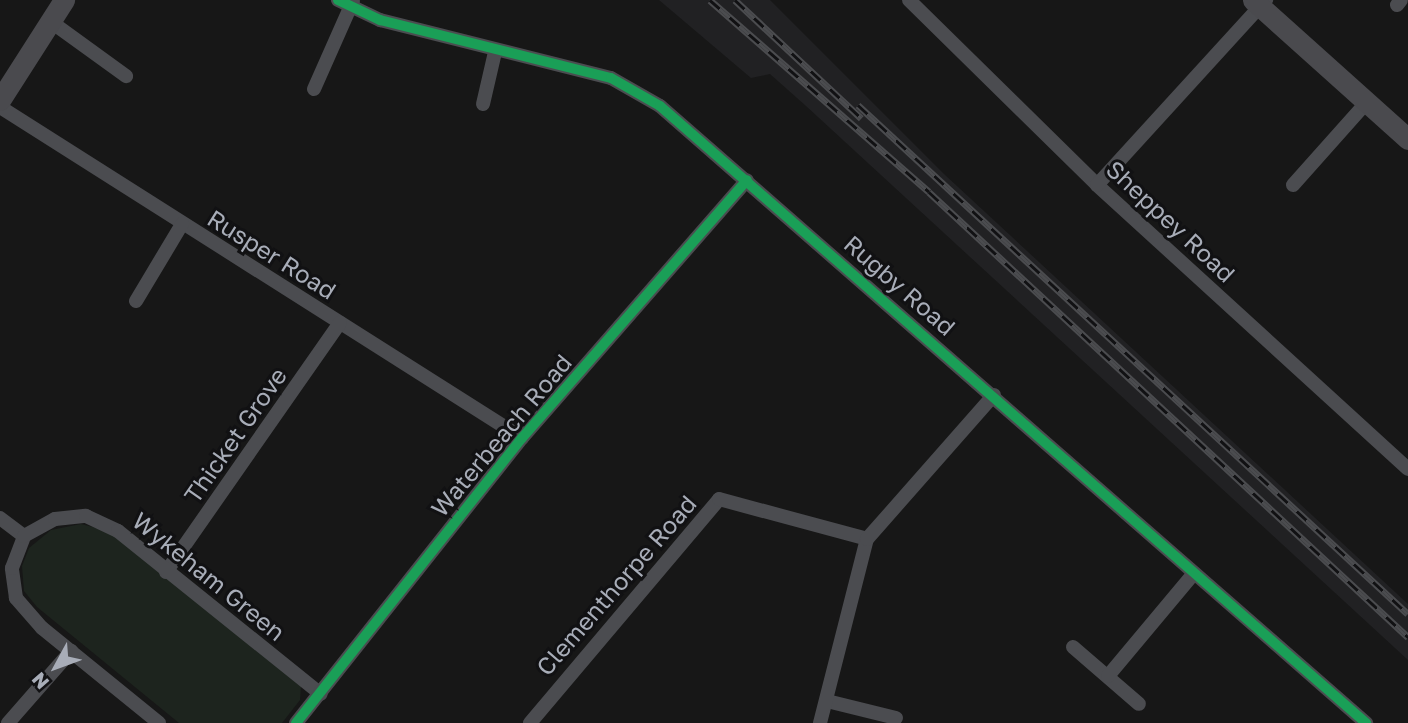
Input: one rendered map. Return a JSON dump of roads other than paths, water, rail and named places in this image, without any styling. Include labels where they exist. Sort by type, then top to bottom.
[{"type":"street","points":[[0,100],[64,0]]},
{"type":"street","name":"Sheppey Road","points":[[909,0],[1097,185],[1408,470]]},
{"type":"street","points":[[1097,185],[1260,2],[1366,103],[1408,139]]},
{"type":"street","points":[[314,89],[347,3]]},
{"type":"street","name":"Rugby Road","points":[[347,3],[495,51],[611,78],[660,106],[994,395],[1366,723]]},
{"type":"street","points":[[50,20],[126,76]]},
{"type":"street","points":[[483,104],[495,51]]},
{"type":"street","points":[[1293,185],[1366,103]]},
{"type":"street","name":"Rusper Road","points":[[0,107],[182,225],[522,438]]},
{"type":"street","name":"Waterbeach Road","points":[[296,723],[522,438],[747,180]]},
{"type":"street","points":[[136,301],[182,225]]},
{"type":"street","name":"Thicket Grove","points":[[166,572],[340,323]]},
{"type":"street","points":[[820,723],[867,540],[994,395]]},
{"type":"street","name":"Clementhorpe Road","points":[[530,723],[719,499],[867,540]]},
{"type":"street","name":"Wykeham Green","points":[[24,536],[55,519],[86,516],[118,531],[321,694]]},
{"type":"street","points":[[0,517],[24,536],[12,568],[16,598],[71,651],[159,723]]},
{"type":"street","points":[[1108,676],[1194,573]]},
{"type":"street","points":[[1073,647],[1139,704]]},
{"type":"street","points":[[8,723],[71,651]]},
{"type":"street","points":[[827,701],[896,719]]},
{"type":"railway","points":[[710,0],[929,192],[1408,637]]},
{"type":"railway","points":[[735,0],[861,118]]},
{"type":"railway","points":[[858,105],[1408,614]]}]
